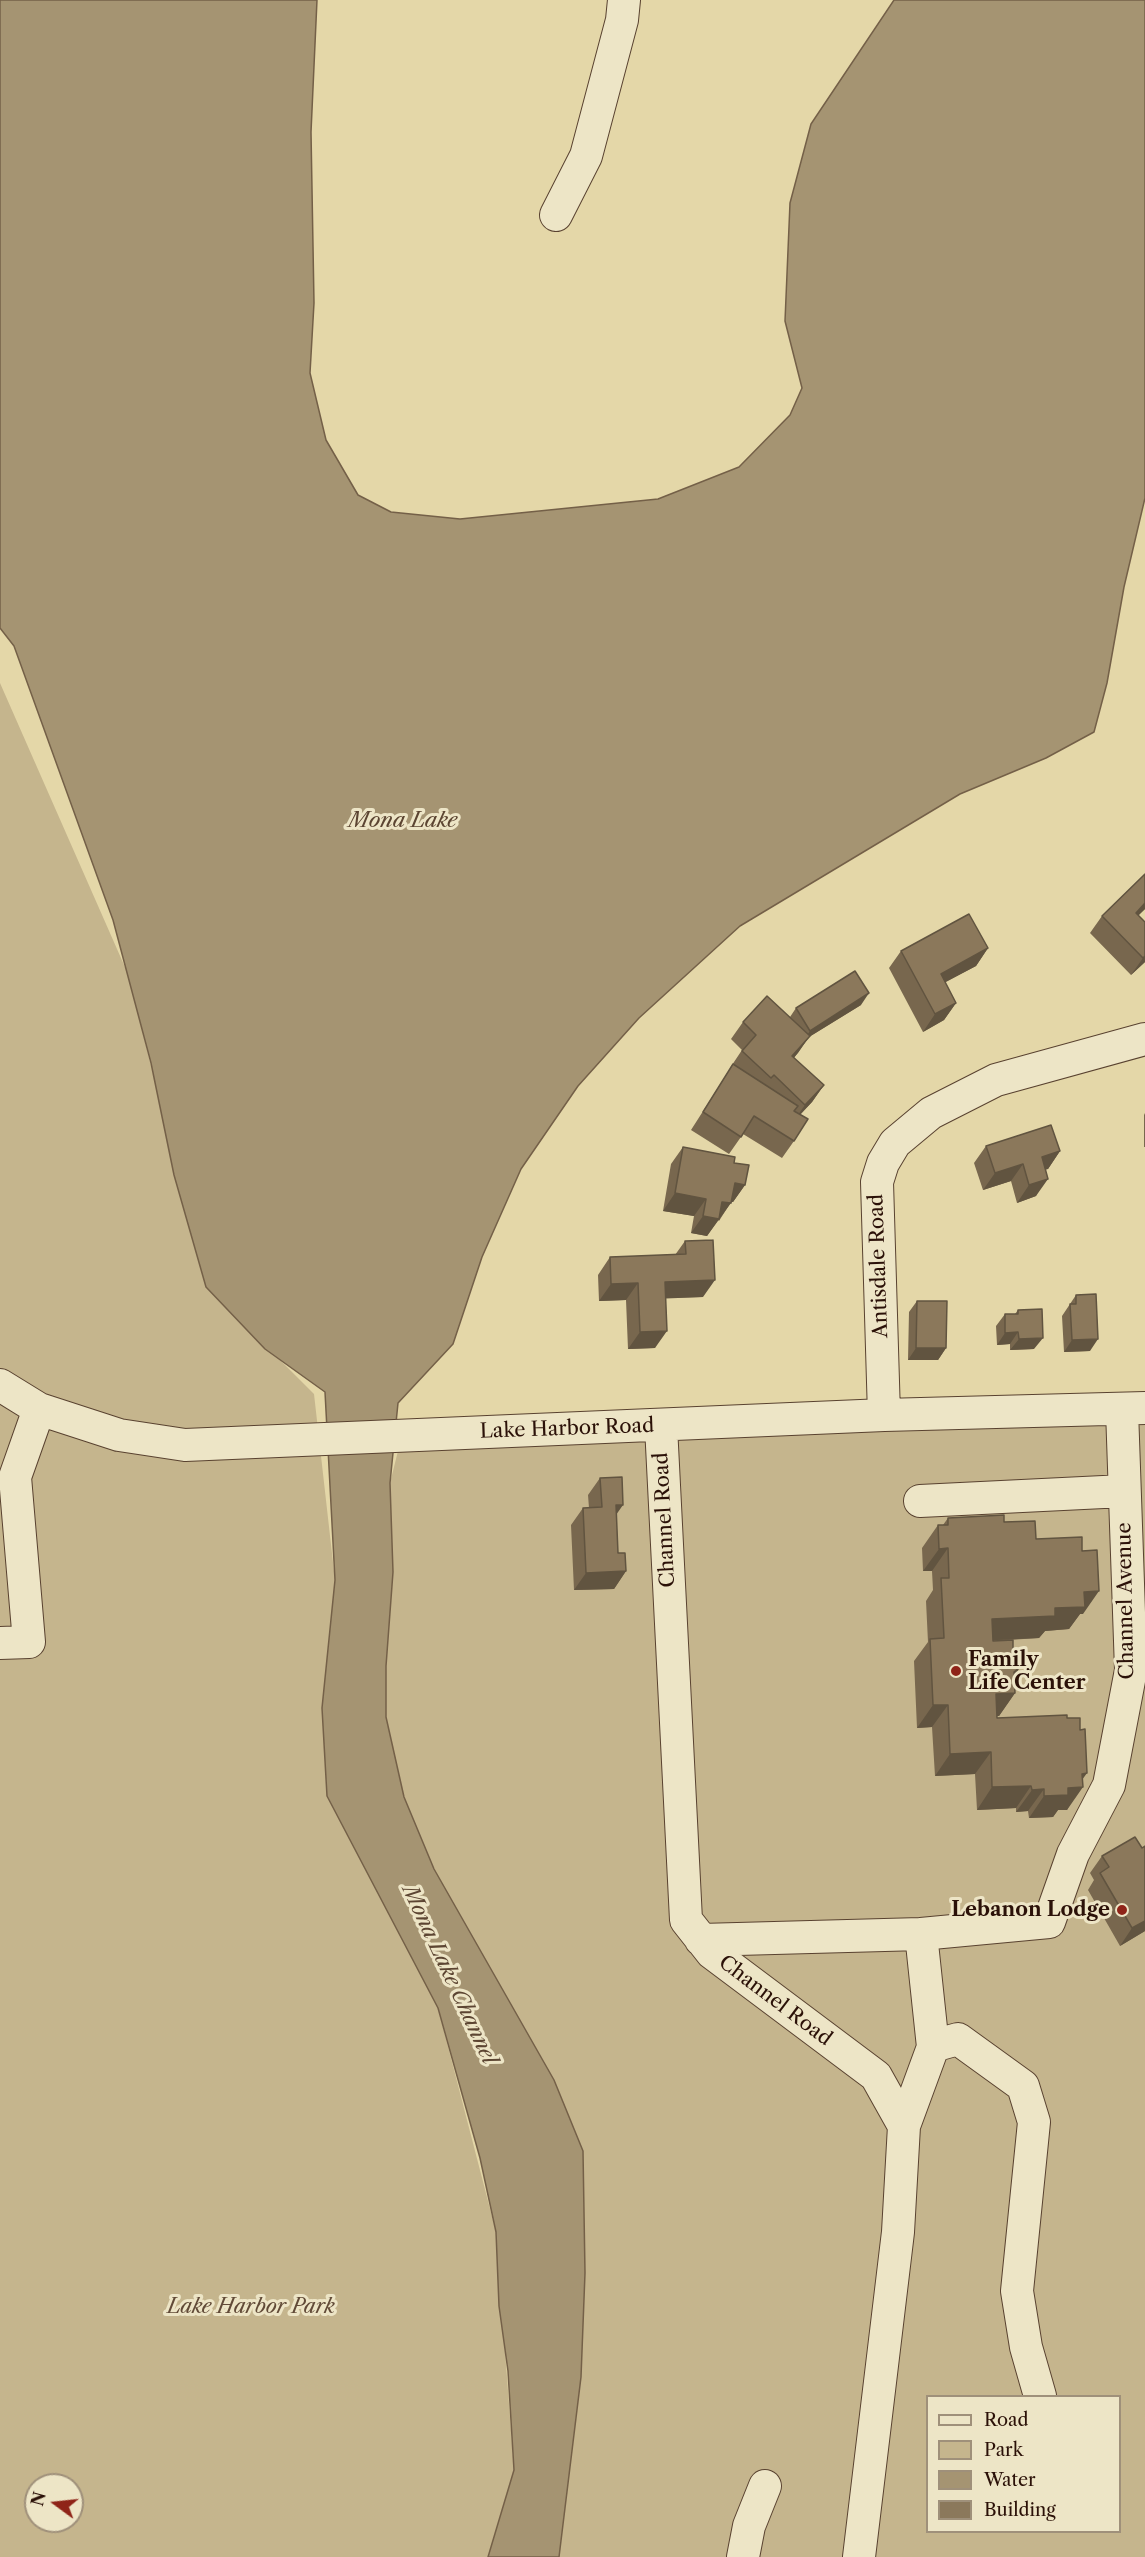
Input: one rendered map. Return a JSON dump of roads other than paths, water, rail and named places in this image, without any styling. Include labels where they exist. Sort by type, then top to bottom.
[{"type":"street","points":[[556,215],[586,156],[622,20],[624,0]]},
{"type":"street","name":"Antisdale Road","points":[[884,1415],[877,1182],[895,1143],[931,1113],[996,1080],[1145,1039]]},
{"type":"street","name":"Lake Harbor Road","points":[[0,1385],[39,1409],[119,1434],[185,1445],[884,1415],[1134,1409]]},
{"type":"street","points":[[0,1643],[29,1642],[8,1500],[39,1409]]},
{"type":"street","name":"Channel Avenue","points":[[921,1934],[1049,1922],[1073,1854],[1109,1785],[1131,1670],[1135,1539],[1124,1491],[1134,1409]]},
{"type":"street","name":"Channel Road","points":[[661,1426],[686,1920],[712,1953],[876,2076],[904,2126]]},
{"type":"street","points":[[920,1501],[1124,1491]]},
{"type":"street","points":[[701,1940],[921,1934],[933,2046],[904,2126],[898,2232],[859,2557]]},
{"type":"street","points":[[933,2046],[958,2039],[1023,2086],[1034,2122],[1017,2291],[1026,2347],[1039,2395]]},
{"type":"street","points":[[743,2557],[749,2526],[765,2486]]},
{"type":"water","name":"Mona Lake","points":[[0,0],[317,0],[311,132],[314,303],[310,373],[326,440],[358,495],[391,512],[460,519],[658,499],[739,467],[790,415],[802,388],[785,321],[790,203],[811,124],[894,0],[1145,0],[1145,498],[1124,587],[1107,683],[1094,732],[1046,758],[960,794],[740,926],[639,1018],[578,1086],[521,1169],[482,1257],[453,1344],[398,1403],[390,1483],[393,1572],[386,1666],[386,1717],[404,1797],[434,1869],[554,2080],[583,2151],[585,2273],[581,2377],[559,2557],[488,2557],[514,2470],[508,2371],[499,2306],[496,2232],[480,2158],[438,2008],[327,1796],[322,1708],[335,1580],[325,1392],[265,1349],[206,1287],[174,1175],[151,1063],[113,920],[14,646],[0,628]]},
{"type":"place","name":"Family Life Center","points":[[956,1671]]},
{"type":"place","name":"Lebanon Lodge","points":[[1122,1910]]},
{"type":"water label","name":"Mona Lake Channel","points":[[449,1975]]},
{"type":"park label","name":"Lake Harbor Park","points":[[251,2307]]}]
